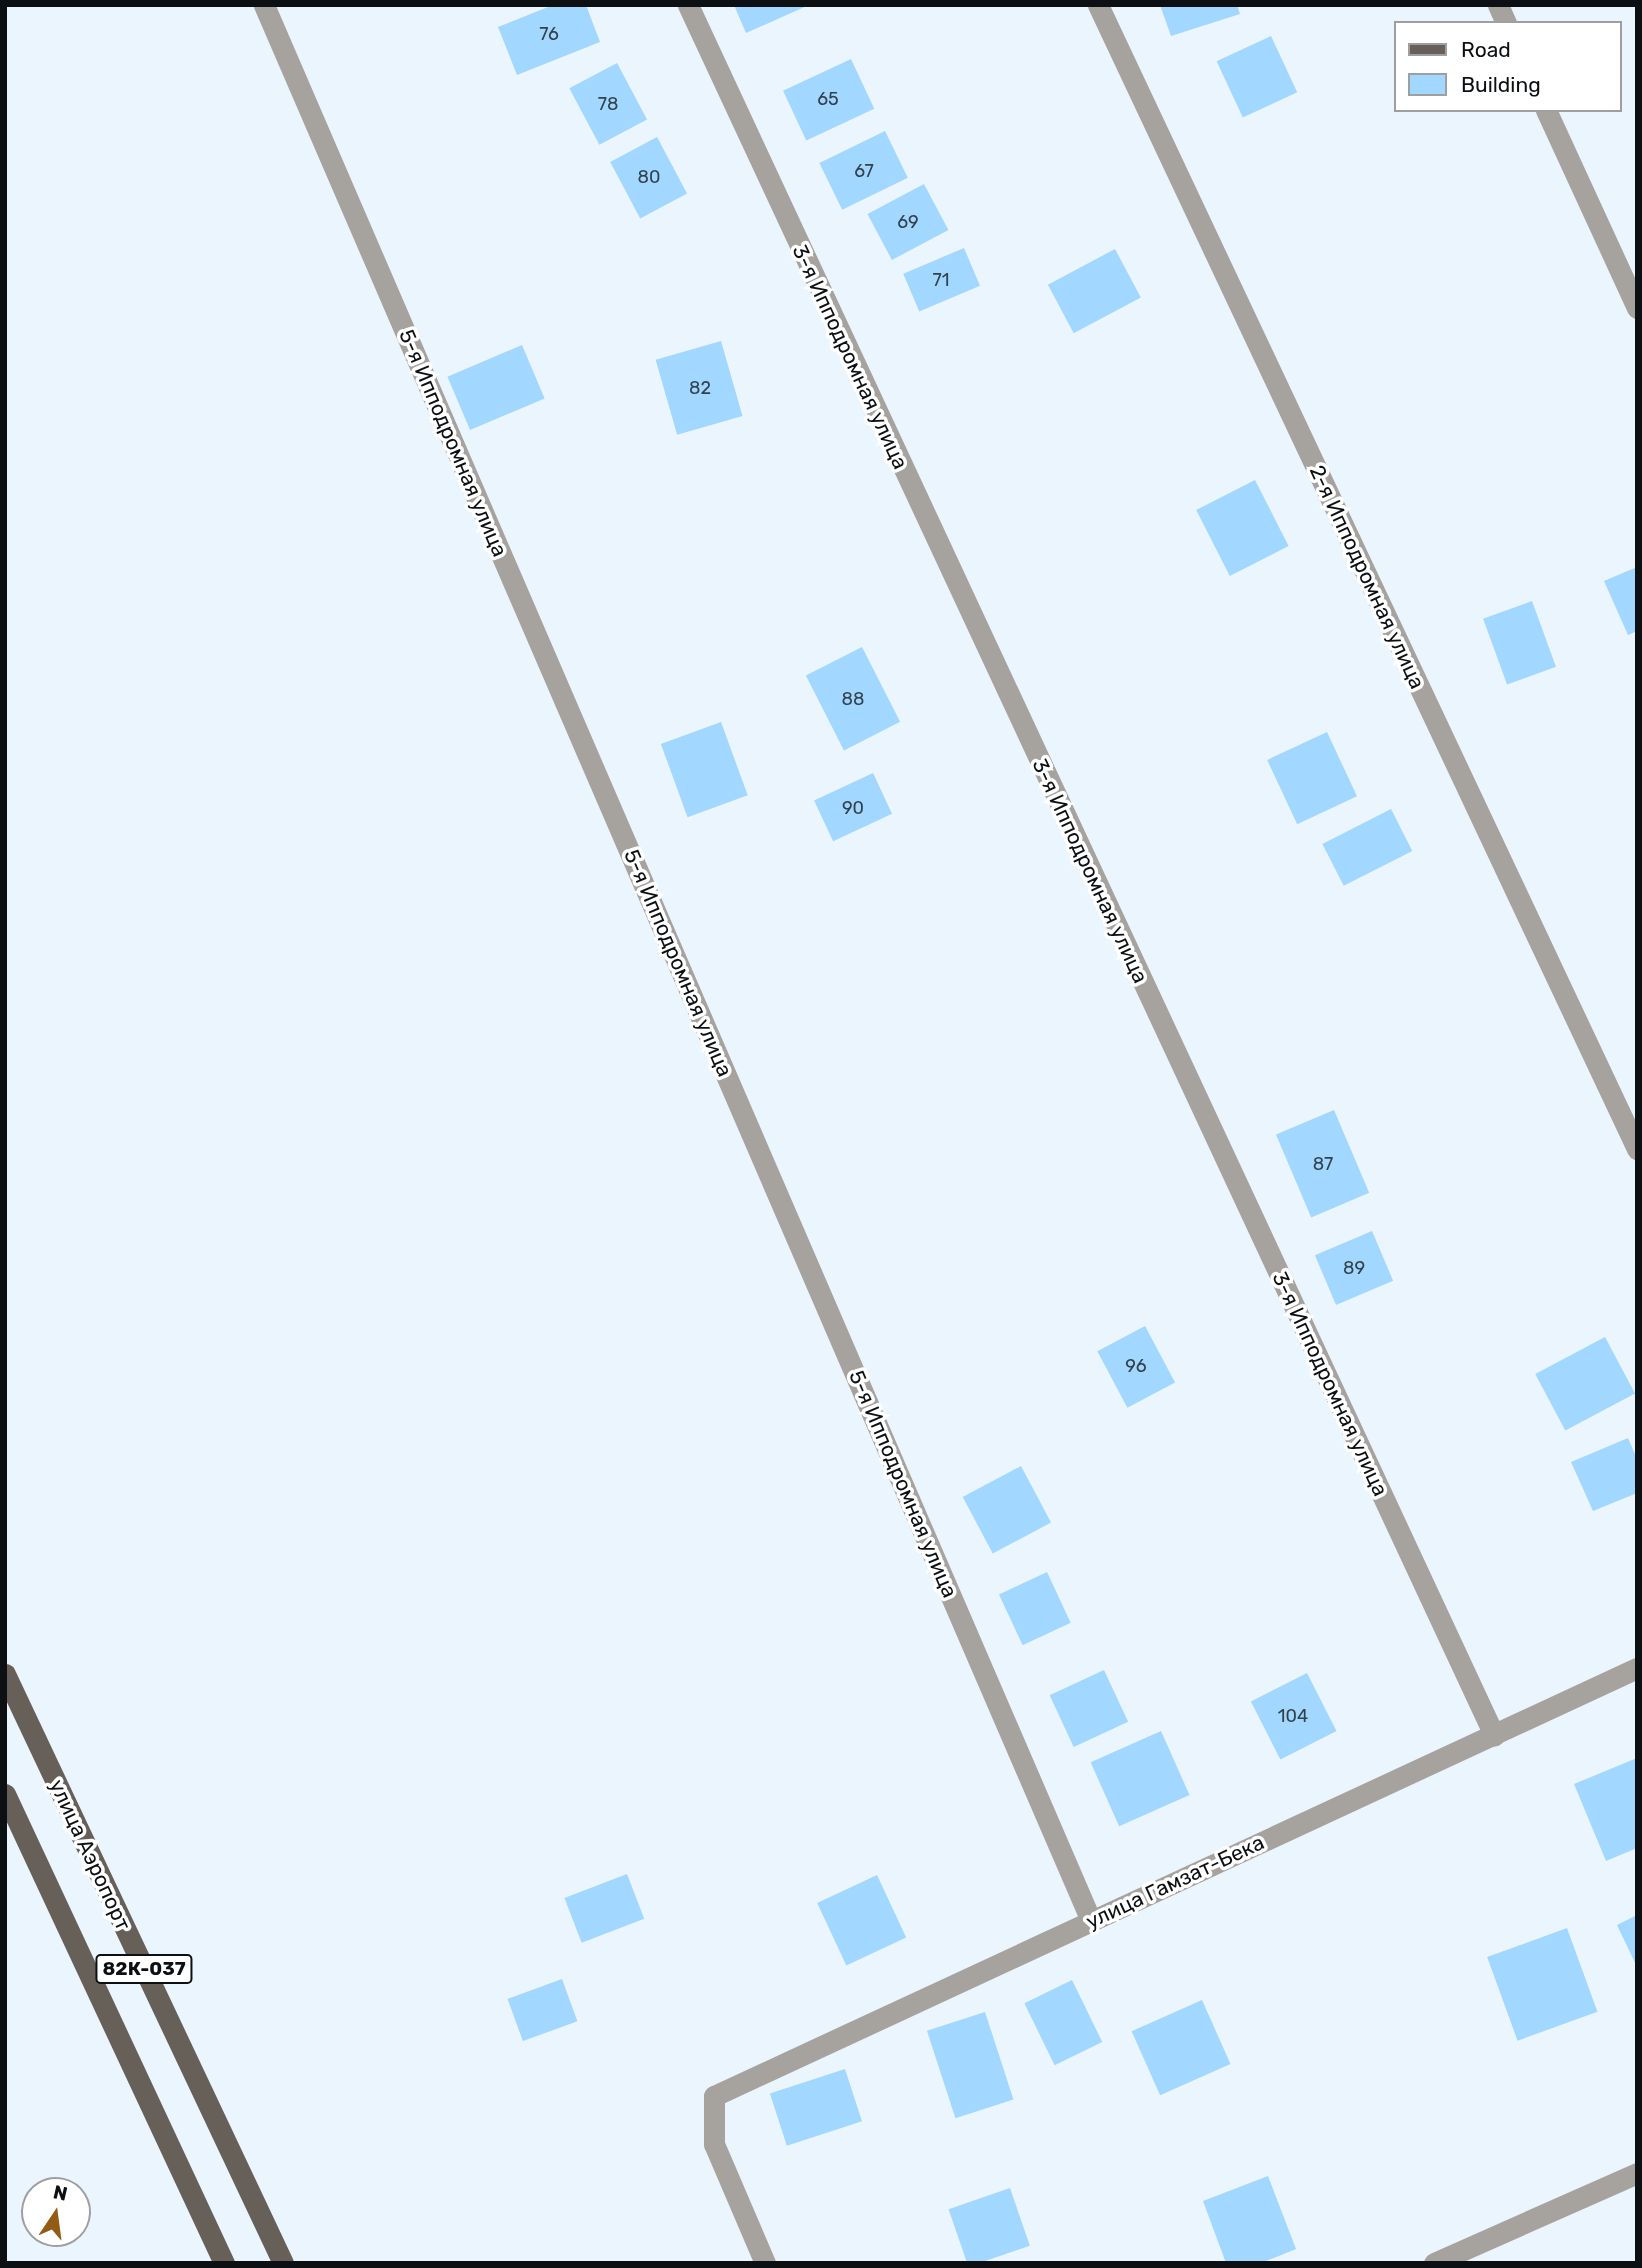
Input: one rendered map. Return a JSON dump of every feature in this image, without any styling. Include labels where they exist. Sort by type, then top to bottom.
[{"type":"main road","name":"улица Аэропорт","points":[[5,1674],[283,2263]]},
{"type":"main road","points":[[5,1794],[224,2263]]},
{"type":"street","name":"5-я Ипподромная улица","points":[[264,5],[1091,1921]]},
{"type":"street","name":"3-я Ипподромная улица","points":[[688,5],[1494,1735]]},
{"type":"street","name":"2-я Ипподромная улица","points":[[1098,5],[1637,1149]]},
{"type":"street","points":[[1498,5],[1505,21]]},
{"type":"street","points":[[1547,112],[1637,308]]},
{"type":"street","name":"улица Гамзат-Бека","points":[[765,2263],[714,2144],[714,2096],[1637,1668]]},
{"type":"street","points":[[1434,2263],[1637,2173]]},
{"type":"building","points":[[553,5],[586,5],[600,42],[517,75],[498,27]]},
{"type":"building","points":[[734,5],[809,5],[746,33]]},
{"type":"building","points":[[1160,5],[1237,5],[1240,14],[1171,36]]},
{"type":"building","points":[[1271,36],[1297,92],[1243,118],[1217,61]]},
{"type":"building","points":[[851,59],[874,109],[806,141],[783,91]]},
{"type":"building","points":[[617,63],[647,120],[599,145],[569,88]]},
{"type":"building","points":[[885,131],[908,178],[842,210],[819,163]]},
{"type":"building","points":[[657,137],[687,194],[640,218],[610,162]]},
{"type":"building","points":[[924,184],[948,230],[892,260],[867,214]]},
{"type":"building","points":[[964,248],[980,286],[919,312],[903,274]]},
{"type":"building","points":[[1115,249],[1141,298],[1074,333],[1048,285]]},
{"type":"building","points":[[721,341],[742,416],[677,435],[656,360]]},
{"type":"building","points":[[522,345],[545,398],[470,430],[447,377]]},
{"type":"building","points":[[1255,480],[1289,546],[1230,576],[1196,510]]},
{"type":"building","points":[[1637,567],[1637,631],[1628,635],[1604,581]]},
{"type":"building","points":[[1532,601],[1556,667],[1507,685],[1483,619]]},
{"type":"building","points":[[862,647],[900,722],[844,750],[806,676]]},
{"type":"building","points":[[721,722],[748,795],[688,817],[661,744]]},
{"type":"building","points":[[1327,732],[1357,796],[1297,824],[1267,760]]},
{"type":"building","points":[[873,773],[892,814],[833,841],[814,800]]},
{"type":"building","points":[[1391,809],[1412,851],[1344,886],[1322,844]]},
{"type":"building","points":[[1334,1110],[1369,1193],[1311,1217],[1276,1135]]},
{"type":"building","points":[[1372,1231],[1393,1281],[1336,1305],[1315,1255]]},
{"type":"building","points":[[1145,1326],[1175,1383],[1127,1408],[1097,1351]]},
{"type":"building","points":[[1605,1337],[1635,1394],[1565,1431],[1535,1374]]},
{"type":"building","points":[[1628,1438],[1637,1459],[1637,1493],[1593,1511],[1571,1462]]},
{"type":"building","points":[[1021,1466],[1051,1523],[993,1553],[963,1497]]},
{"type":"building","points":[[1047,1572],[1071,1623],[1023,1645],[999,1594]]},
{"type":"building","points":[[1104,1670],[1128,1722],[1074,1747],[1050,1695]]},
{"type":"building","points":[[1307,1673],[1337,1731],[1280,1760],[1251,1702]]},
{"type":"building","points":[[1161,1731],[1189,1795],[1119,1826],[1091,1762]]},
{"type":"building","points":[[1637,1758],[1637,1848],[1606,1861],[1574,1784]]},
{"type":"building","points":[[627,1874],[644,1919],[582,1943],[564,1898]]},
{"type":"building","points":[[877,1875],[906,1938],[846,1965],[817,1903]]},
{"type":"building","points":[[1637,1915],[1637,1967],[1617,1925]]},
{"type":"building","points":[[1567,1928],[1597,2012],[1518,2041],[1487,1957]]},
{"type":"building","points":[[562,1979],[577,2021],[523,2041],[507,1999]]},
{"type":"building","points":[[1072,1980],[1102,2042],[1055,2065],[1024,2003]]},
{"type":"building","points":[[1202,2000],[1230,2064],[1160,2095],[1132,2031]]},
{"type":"building","points":[[985,2012],[1013,2099],[955,2118],[927,2031]]},
{"type":"building","points":[[845,2069],[862,2121],[787,2146],[770,2093]]},
{"type":"building","points":[[1268,2176],[1296,2249],[1261,2263],[1226,2263],[1203,2201]]},
{"type":"building","points":[[1010,2188],[1030,2246],[980,2263],[967,2263],[949,2209]]}]
